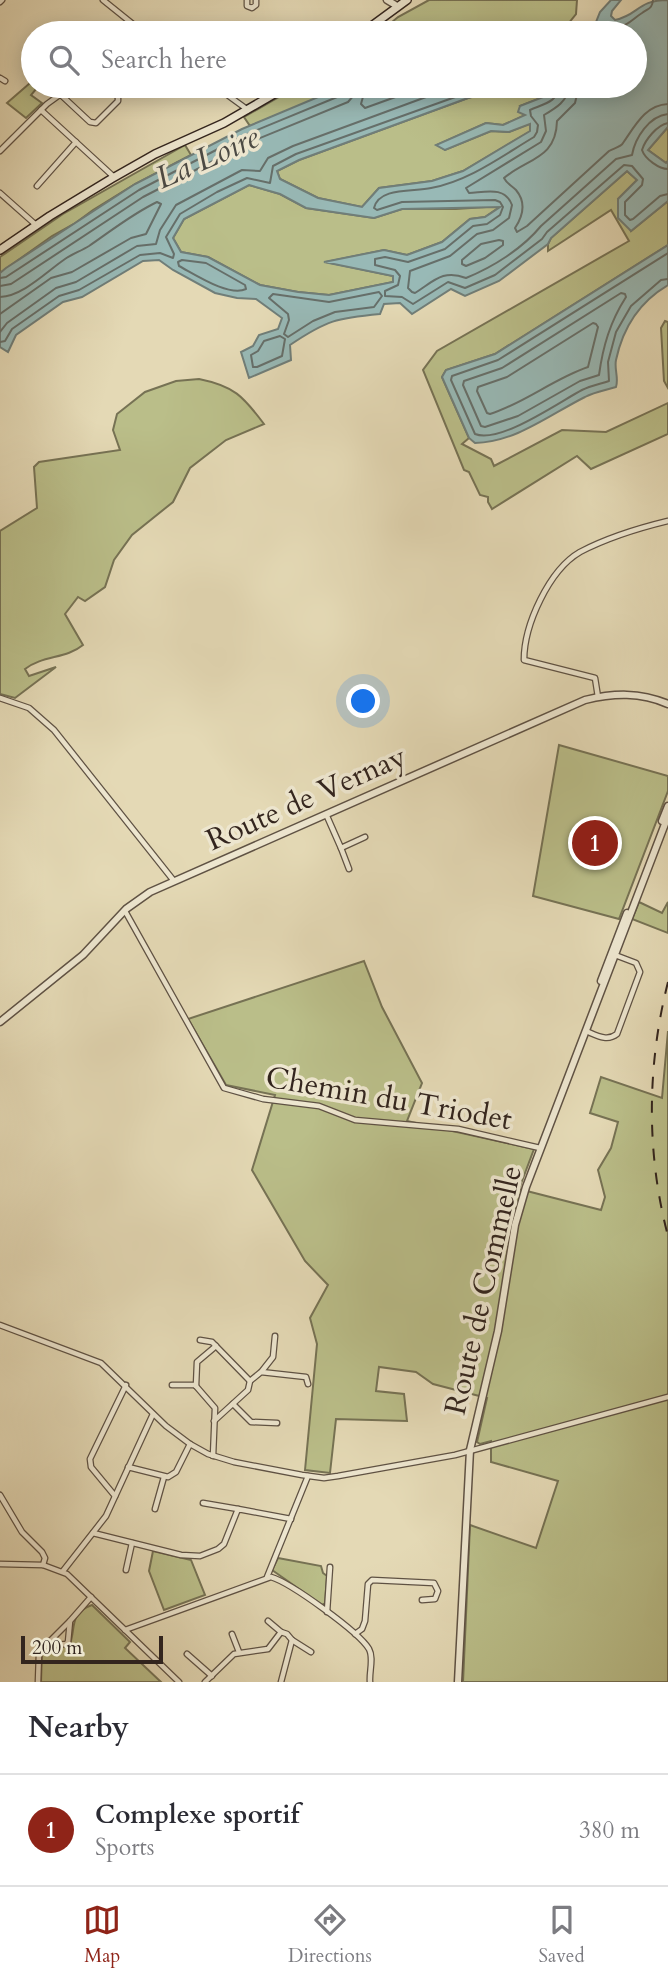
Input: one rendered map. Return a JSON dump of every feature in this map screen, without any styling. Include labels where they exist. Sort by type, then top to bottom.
[{"type":"main road","points":[[378,21],[407,0]]},
{"type":"main road","points":[[0,250],[114,177],[268,98]]},
{"type":"street","points":[[103,0],[129,21]]},
{"type":"street","points":[[245,1],[248,7],[252,8],[257,5],[256,0]]},
{"type":"street","points":[[387,0],[397,6]]},
{"type":"street","points":[[0,151],[55,98]]},
{"type":"street","points":[[64,98],[90,122],[96,123],[118,98]]},
{"type":"street","points":[[232,98],[248,110]]},
{"type":"street","points":[[41,110],[114,177]]},
{"type":"street","points":[[37,186],[76,142]]},
{"type":"street","points":[[0,193],[36,225]]},
{"type":"street","points":[[598,696],[595,678],[524,660],[530,620],[545,591],[578,553],[668,521]]},
{"type":"street","name":"Route de Vernay","points":[[0,1022],[83,955],[125,911],[150,891],[569,706],[598,696],[624,694],[638,695],[668,704]]},
{"type":"street","points":[[0,698],[29,708],[54,730],[174,881]]},
{"type":"street","name":"Route de Commelle","points":[[586,1026],[609,956],[668,806]]},
{"type":"street","points":[[326,813],[349,869]]},
{"type":"street","name":"Route de Commelle","points":[[458,1682],[470,1450],[498,1331],[515,1225],[540,1148],[668,817]]},
{"type":"street","points":[[341,848],[365,837]]},
{"type":"street","name":"Chemin du Triodet","points":[[125,911],[224,1088],[263,1099],[319,1107],[355,1120],[458,1129],[540,1148]]},
{"type":"street","points":[[586,1026],[604,1038],[617,1034],[640,972],[636,963],[615,955]]},
{"type":"street","points":[[0,1325],[94,1360],[126,1385],[153,1414],[190,1444],[213,1456],[324,1478],[455,1455],[668,1397]]},
{"type":"street","points":[[214,1420],[248,1390],[250,1381],[273,1357],[275,1336]]},
{"type":"street","points":[[200,1340],[212,1342],[250,1381]]},
{"type":"street","points":[[213,1456],[215,1408],[196,1386],[197,1362],[216,1346]]},
{"type":"street","points":[[261,1372],[306,1377],[308,1384]]},
{"type":"street","points":[[116,1496],[91,1467],[90,1459],[126,1385]]},
{"type":"street","points":[[172,1385],[196,1386]]},
{"type":"street","points":[[233,1404],[251,1422],[277,1423]]},
{"type":"street","points":[[63,1572],[106,1516],[153,1414]]},
{"type":"street","points":[[128,1467],[164,1477],[176,1472],[190,1444]]},
{"type":"street","points":[[267,1577],[308,1476]]},
{"type":"street","points":[[155,1509],[164,1477]]},
{"type":"street","points":[[0,1495],[22,1532],[42,1552],[45,1558],[43,1565]]},
{"type":"street","points":[[203,1503],[290,1519]]},
{"type":"street","points":[[93,1533],[188,1556],[200,1556],[224,1544],[238,1509]]},
{"type":"street","points":[[126,1570],[132,1543]]},
{"type":"street","points":[[0,1564],[43,1565],[63,1572],[179,1682]]},
{"type":"street","points":[[327,1613],[330,1567]]},
{"type":"street","points":[[125,1630],[267,1577],[278,1579],[355,1634],[371,1652],[370,1682]]},
{"type":"street","points":[[355,1634],[363,1626],[368,1584],[372,1580],[434,1583],[438,1591],[435,1599],[422,1600]]},
{"type":"street","points":[[38,1682],[39,1653],[91,1597]]},
{"type":"street","points":[[45,1646],[68,1642],[70,1621]]},
{"type":"street","points":[[268,1621],[311,1652]]},
{"type":"street","points":[[209,1678],[231,1656],[239,1652],[268,1649],[281,1632]]},
{"type":"street","points":[[232,1634],[239,1652]]},
{"type":"street","points":[[281,1682],[292,1640]]},
{"type":"street","points":[[187,1654],[215,1682]]},
{"type":"green space","points":[[429,0],[577,0],[576,14],[570,21],[393,21]]},
{"type":"green space","points":[[21,91],[21,98],[35,98],[42,103],[26,118],[7,103]]},
{"type":"green space","points":[[277,98],[319,98],[250,126],[244,117]]},
{"type":"green space","points":[[468,98],[541,98],[520,106],[526,115],[503,125],[486,123],[437,145],[445,150],[491,131],[509,132],[531,123],[531,131],[463,171],[432,181],[379,188],[362,207],[318,198],[280,179],[277,171],[299,160]]},
{"type":"green space","points":[[668,127],[668,161],[666,163],[648,150]]},
{"type":"green space","points":[[185,145],[191,155],[135,184],[52,236],[0,273],[0,257],[63,214]]},
{"type":"green space","points":[[627,171],[637,180],[618,199],[631,231],[668,201],[668,245],[495,354],[446,370],[442,377],[469,438],[462,444],[491,459],[494,466],[562,430],[606,432],[668,403],[668,434],[591,469],[577,456],[492,509],[488,497],[480,495],[469,472],[464,470],[423,370],[437,351],[629,241],[611,210],[548,251],[551,238]]},
{"type":"green space","points":[[249,185],[280,194],[306,208],[374,218],[402,209],[501,206],[485,217],[470,219],[442,242],[407,255],[384,250],[326,262],[393,276],[393,282],[329,295],[260,285],[208,257],[181,252],[173,238],[184,219]]},
{"type":"green space","points":[[665,321],[668,322],[668,388],[664,381],[661,328]]},
{"type":"green space","points":[[199,379],[221,385],[237,394],[264,424],[226,440],[190,468],[173,502],[132,535],[114,560],[105,587],[85,601],[78,597],[65,614],[83,645],[25,669],[29,676],[56,667],[15,698],[0,694],[0,531],[37,508],[34,467],[39,462],[120,450],[113,430],[117,414],[145,392],[176,381]]},
{"type":"green space","points":[[559,745],[668,776],[668,791],[619,919],[533,896]]},
{"type":"green space","points":[[639,902],[662,913],[668,902],[668,933],[632,919]]},
{"type":"green space","points":[[364,961],[382,1007],[422,1083],[407,1121],[534,1149],[519,1189],[601,1210],[605,1197],[598,1170],[611,1148],[618,1122],[590,1113],[601,1077],[662,1098],[668,1031],[668,1682],[463,1682],[470,1525],[536,1548],[558,1481],[491,1462],[491,1441],[480,1444],[477,1442],[487,1398],[433,1384],[416,1372],[379,1367],[376,1391],[404,1394],[407,1421],[336,1419],[330,1473],[305,1470],[317,1344],[310,1318],[328,1285],[305,1261],[252,1170],[275,1095],[226,1085],[188,1019]]},
{"type":"green space","points":[[153,1551],[191,1560],[205,1595],[164,1610],[149,1571]]},
{"type":"green space","points":[[278,1558],[321,1566],[327,1576],[325,1603],[322,1605],[272,1570]]},
{"type":"green space","points":[[92,1605],[130,1642],[125,1648],[161,1682],[41,1682],[42,1652],[48,1648],[70,1644],[77,1616]]},
{"type":"water","name":"La Loire","points":[[611,0],[621,0],[612,11],[611,16],[615,20],[650,2],[668,0],[668,127],[648,150],[666,163],[668,161],[668,201],[631,231],[618,218],[618,199],[637,180],[627,171],[551,238],[548,244],[499,281],[465,296],[451,289],[412,314],[400,303],[384,304],[380,314],[333,322],[290,345],[291,360],[249,378],[241,352],[253,346],[259,335],[278,329],[282,318],[256,299],[215,293],[159,260],[143,261],[82,297],[63,302],[16,335],[8,352],[0,347],[0,273],[6,268],[135,184],[242,129],[316,98],[468,98],[299,160],[277,171],[280,179],[318,198],[362,207],[379,188],[432,181],[463,171],[530,131],[530,124],[509,132],[491,131],[445,150],[436,145],[486,123],[503,125],[525,115],[518,112],[520,106],[541,98],[647,98],[647,21],[596,21],[600,12]],"holes":[[[249,185],[280,194],[306,208],[374,218],[402,209],[500,207],[485,217],[470,219],[442,242],[407,255],[384,250],[324,262],[393,276],[393,282],[329,295],[260,285],[208,257],[181,252],[173,238],[184,219]]]},
{"type":"water","points":[[668,245],[668,285],[649,299],[628,326],[616,360],[616,387],[589,395],[504,438],[475,443],[469,438],[442,377],[446,370],[495,354]]},
{"type":"railway","points":[[668,982],[656,1045],[652,1109],[656,1173],[668,1236]]},
{"type":"place","name":"Complexe sportif","points":[[595,843]]}]
